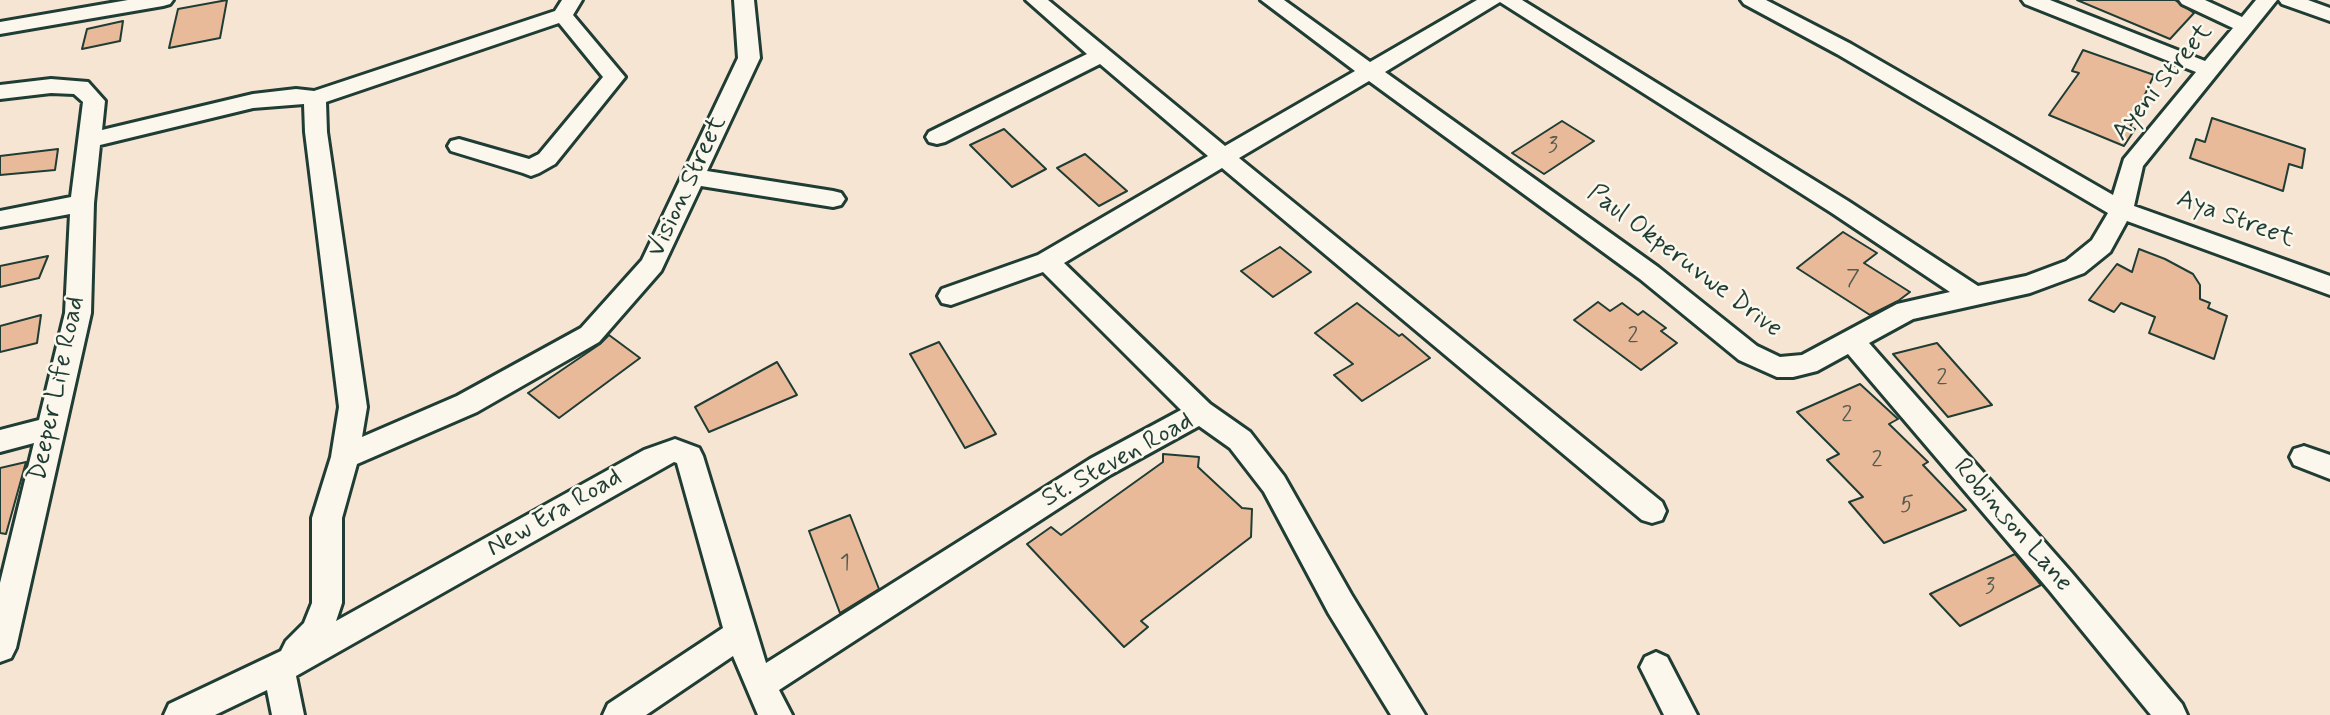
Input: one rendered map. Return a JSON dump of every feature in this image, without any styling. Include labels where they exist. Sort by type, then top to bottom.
[{"type":"street","points":[[0,29],[129,3],[163,0]]},
{"type":"street","name":"Vision Street","points":[[345,457],[467,404],[590,335],[652,265],[749,58],[744,0]]},
{"type":"street","points":[[1035,0],[1412,315],[1652,511]]},
{"type":"street","name":"Paul Okperuvwe Drive","points":[[1271,0],[1649,273],[1748,354],[1777,367],[1808,364],[1906,311],[2029,284],[2075,267],[2101,246],[2121,210]]},
{"type":"street","points":[[950,296],[1047,261],[1491,0]]},
{"type":"street","points":[[1508,0],[1840,207],[1974,296]]},
{"type":"street","name":"Aya Street","points":[[1751,0],[1844,49],[2121,210],[2330,286]]},
{"type":"street","points":[[2032,0],[2209,70]]},
{"type":"street","points":[[2189,0],[2245,26]]},
{"type":"street","name":"Ayeni Street","points":[[2121,210],[2132,164],[2267,0]]},
{"type":"street","points":[[2289,0],[2330,15]]},
{"type":"street","points":[[88,141],[253,101],[296,96],[315,98],[568,8],[614,77],[547,159],[531,168],[459,146]]},
{"type":"street","points":[[937,137],[1102,55]]},
{"type":"street","name":"Deeper Life Road","points":[[0,92],[51,86],[80,87],[94,101],[82,203],[78,313],[4,619],[0,648]]},
{"type":"street","points":[[289,715],[279,669],[316,632],[327,604],[327,518],[345,457],[353,407],[316,132],[315,98]]},
{"type":"street","points":[[693,177],[833,199]]},
{"type":"street","points":[[0,219],[82,203]]},
{"type":"street","points":[[1047,261],[1200,412]]},
{"type":"street","name":"Robinson Lane","points":[[1851,340],[2060,581],[2171,715]]},
{"type":"street","name":"St. Steven Road","points":[[759,685],[1100,467],[1200,412],[1240,440],[1274,484],[1340,604],[1409,715]]},
{"type":"street","points":[[0,441],[50,428]]},
{"type":"street","name":"New Era Road","points":[[180,715],[279,669],[654,458],[675,450],[689,456],[740,634],[759,685],[776,715]]},
{"type":"street","points":[[619,715],[740,634]]},
{"type":"street","points":[[1656,667],[1681,715]]},
{"type":"building","points":[[227,0],[220,38],[169,48],[178,9]]},
{"type":"building","points":[[2077,0],[2175,0],[2194,13],[2170,39]]},
{"type":"building","points":[[123,21],[120,41],[82,49],[87,29]]},
{"type":"building","points":[[2083,50],[2154,75],[2130,127],[2135,129],[2124,146],[2049,115],[2079,73],[2072,71]]},
{"type":"building","points":[[2212,118],[2305,149],[2302,168],[2289,164],[2283,191],[2190,158],[2196,139],[2205,142]]},
{"type":"building","points":[[1562,121],[1594,141],[1544,174],[1512,153]]},
{"type":"building","points":[[1004,129],[1046,169],[1012,187],[970,145]]},
{"type":"building","points":[[58,149],[55,170],[0,175],[0,156]]},
{"type":"building","points":[[1085,154],[1127,191],[1099,206],[1057,168]]},
{"type":"building","points":[[1843,232],[1877,253],[1864,263],[1910,292],[1870,315],[1797,268]]},
{"type":"building","points":[[1280,247],[1311,272],[1273,297],[1241,271]]},
{"type":"building","points":[[2139,249],[2193,274],[2200,285],[2200,299],[2210,303],[2208,308],[2227,316],[2214,359],[2149,333],[2155,317],[2121,303],[2114,312],[2089,300],[2117,264],[2132,272]]},
{"type":"building","points":[[48,256],[39,278],[0,287],[0,266]]},
{"type":"building","points":[[1598,302],[1610,311],[1622,303],[1638,315],[1643,311],[1666,328],[1661,331],[1677,343],[1641,370],[1574,320]]},
{"type":"building","points":[[1357,303],[1399,336],[1402,334],[1430,358],[1362,401],[1334,375],[1353,364],[1315,333]]},
{"type":"building","points":[[41,315],[37,343],[0,352],[0,326]]},
{"type":"building","points":[[609,335],[640,358],[559,418],[528,393],[600,344]]},
{"type":"building","points":[[939,342],[996,434],[965,448],[910,354]]},
{"type":"building","points":[[1937,343],[1992,405],[1948,417],[1893,354]]},
{"type":"building","points":[[777,362],[797,395],[709,432],[695,407]]},
{"type":"building","points":[[1860,384],[1898,419],[1889,424],[1928,462],[1923,465],[1966,510],[1884,543],[1849,502],[1863,497],[1827,460],[1839,454],[1797,412]]},
{"type":"building","points":[[1163,454],[1199,457],[1198,467],[1242,508],[1252,509],[1251,537],[1141,621],[1148,627],[1124,647],[1027,544],[1051,527],[1061,535],[1163,462]]},
{"type":"building","points":[[26,462],[6,534],[0,533],[0,468]]},
{"type":"building","points":[[850,515],[879,589],[840,613],[809,531]]},
{"type":"building","points":[[2015,554],[2041,585],[1960,626],[1930,594]]}]
